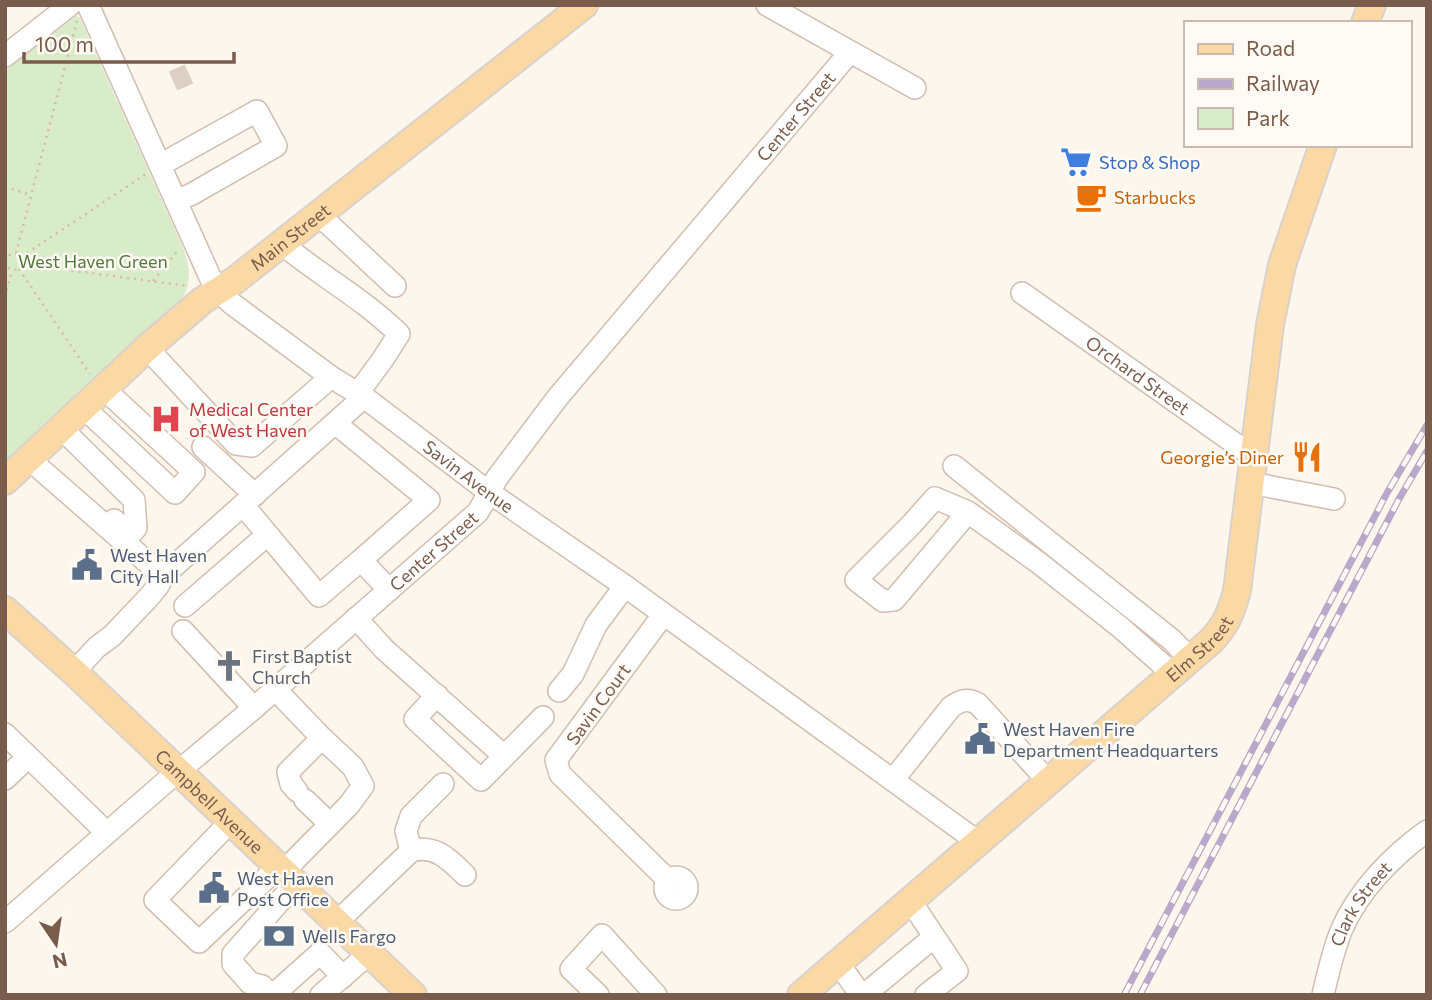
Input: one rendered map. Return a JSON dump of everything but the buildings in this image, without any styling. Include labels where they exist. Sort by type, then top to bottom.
[{"type":"main road","name":"Main Street","points":[[5,481],[83,407],[97,383],[148,348],[204,300],[234,281],[584,5]]},
{"type":"main road","name":"Elm Street","points":[[802,995],[1211,641],[1229,618],[1237,591],[1270,325],[1282,265],[1322,147]]},
{"type":"main road","name":"Campbell Avenue","points":[[5,610],[413,995]]},
{"type":"street","points":[[767,5],[915,88]]},
{"type":"street","points":[[5,56],[78,11]]},
{"type":"street","name":"Savin Avenue","points":[[78,11],[153,170],[176,201],[210,277],[231,303],[331,377],[361,395],[490,493],[625,586],[978,842]]},
{"type":"street","name":"Center Street","points":[[6,920],[478,512],[498,478],[558,397],[850,52]]},
{"type":"street","points":[[153,170],[257,111],[276,146],[176,201]]},
{"type":"street","points":[[317,214],[395,286]]},
{"type":"street","points":[[74,673],[149,597],[163,576],[335,423],[361,395],[399,334],[384,319],[281,243]]},
{"type":"street","name":"Orchard Street","points":[[1021,293],[1254,457]]},
{"type":"street","points":[[148,348],[236,444],[252,446],[331,377]]},
{"type":"street","points":[[83,407],[169,499],[194,472],[97,383]]},
{"type":"street","points":[[203,447],[249,500],[267,535],[319,596],[429,500],[335,423]]},
{"type":"street","points":[[33,454],[130,535],[136,528],[134,500],[61,428]]},
{"type":"street","points":[[33,454],[163,576]]},
{"type":"street","points":[[954,466],[1171,640],[1182,666]]},
{"type":"street","points":[[1251,483],[1334,499]]},
{"type":"street","points":[[968,512],[894,600],[883,601],[856,580],[936,498],[968,512],[1039,563],[1120,627],[1182,666]]},
{"type":"street","points":[[186,606],[267,535]]},
{"type":"street","points":[[362,560],[389,590]]},
{"type":"street","points":[[559,691],[573,674],[596,625],[625,586]]},
{"type":"street","name":"Savin Court","points":[[663,615],[556,760],[560,774],[668,880]]},
{"type":"street","points":[[356,618],[384,649],[504,757]]},
{"type":"street","points":[[183,631],[254,708]]},
{"type":"street","points":[[275,689],[353,766],[363,786],[286,874],[237,947],[240,957],[257,973],[268,992],[320,953],[343,977]]},
{"type":"street","points":[[437,695],[415,719],[481,780],[544,717]]},
{"type":"street","points":[[893,780],[951,707],[962,700],[978,704],[1048,781]]},
{"type":"street","points":[[5,734],[107,833]]},
{"type":"street","points":[[322,738],[288,772],[291,784],[330,824]]},
{"type":"street","points":[[5,779],[28,757]]},
{"type":"street","points":[[411,851],[406,831],[411,817],[443,784]]},
{"type":"street","points":[[230,822],[155,900],[199,942],[286,874]]},
{"type":"street","name":"Clark Street","points":[[1324,995],[1341,932],[1352,908],[1385,868],[1427,831]]},
{"type":"street","points":[[337,922],[411,851],[427,849],[446,856],[465,875]]},
{"type":"street","points":[[910,900],[957,971],[926,995]]},
{"type":"street","points":[[586,991],[571,969],[602,935],[648,992]]},
{"type":"street","points":[[838,963],[862,995],[934,937]]},
{"type":"street","points":[[321,995],[370,953]]},
{"type":"path","points":[[16,254],[78,11]]},
{"type":"path","points":[[22,257],[153,170]]},
{"type":"path","points":[[5,187],[31,195]]},
{"type":"path","points":[[5,248],[9,255]]},
{"type":"path","points":[[153,282],[179,249]]},
{"type":"path","points":[[9,255],[22,257]]},
{"type":"path","points":[[9,255],[6,265],[12,270],[19,269],[23,264],[22,257]]},
{"type":"path","points":[[23,264],[188,286]]},
{"type":"path","points":[[19,269],[97,383]]},
{"type":"path","points":[[5,297],[12,270]]},
{"type":"green space","name":"West Haven Green","points":[[76,16],[83,25],[181,243],[187,259],[188,283],[177,305],[5,465],[5,71]]},
{"type":"tunnel","points":[[173,81],[189,74]]},
{"type":"railway","points":[[1124,995],[1387,493],[1427,425]]},
{"type":"railway","points":[[1140,995],[1399,499],[1427,451]]},
{"type":"place","name":"Stop & Shop","points":[[1076,162]]},
{"type":"place","name":"Starbucks","points":[[1091,197]]},
{"type":"place","name":"Medical Center of West Haven","points":[[166,419]]},
{"type":"place","name":"Georgie’s Diner","points":[[1307,457]]},
{"type":"place","name":"West Haven City Hall","points":[[87,565]]},
{"type":"place","name":"First Baptist Church","points":[[229,666]]},
{"type":"place","name":"West Haven Fire Department Headquarters","points":[[980,739]]},
{"type":"place","name":"West Haven Post Office","points":[[214,888]]},
{"type":"place","name":"Wells Fargo","points":[[279,936]]}]
